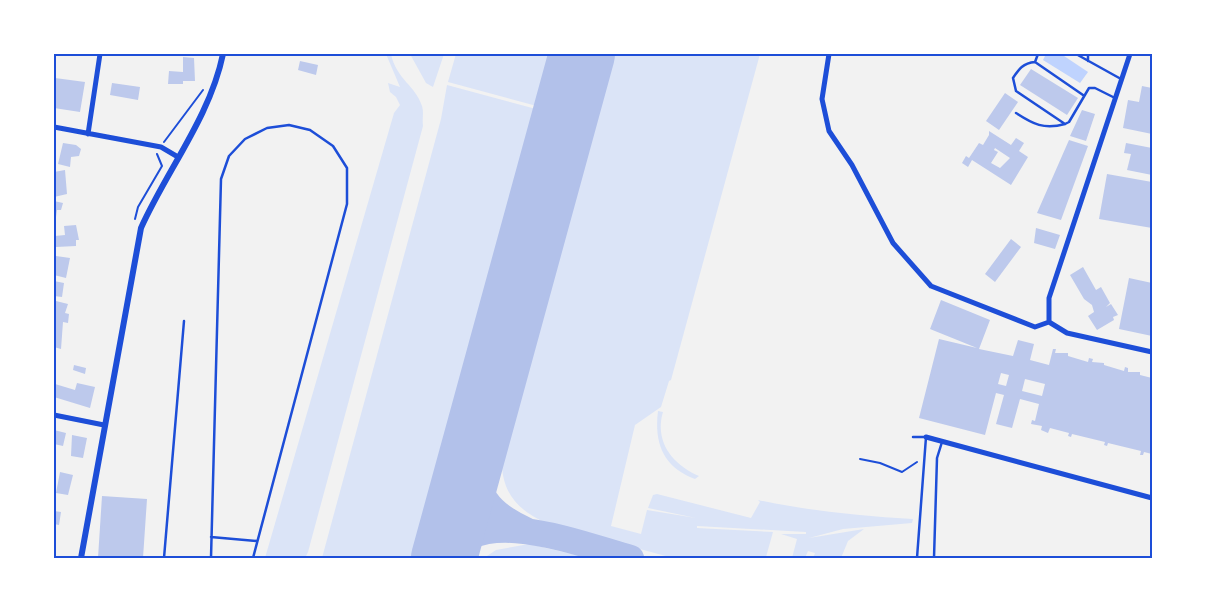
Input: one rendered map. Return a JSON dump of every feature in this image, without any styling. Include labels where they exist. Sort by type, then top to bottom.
[{"type":"street","points":[[88,134],[100,54]]},
{"type":"street","points":[[81,558],[141,228],[157,192],[212,95],[223,54]]},
{"type":"street","points":[[829,54],[822,99],[829,130],[852,165],[893,243],[931,286],[1036,327],[1050,322]]},
{"type":"street","points":[[1050,322],[1049,298],[1130,54]]},
{"type":"street","points":[[54,127],[161,147],[178,157]]},
{"type":"street","points":[[1050,322],[1067,333],[1152,352]]},
{"type":"street","points":[[54,415],[104,425]]},
{"type":"street","points":[[926,436],[1152,498]]},
{"type":"lane","points":[[1035,62],[1038,54]]},
{"type":"lane","points":[[1076,54],[1122,79]]},
{"type":"lane","points":[[1088,54],[1088,61]]},
{"type":"lane","points":[[1065,124],[1016,91],[1013,78],[1019,68],[1026,63],[1035,62],[1083,95]]},
{"type":"lane","points":[[1016,113],[1035,125],[1051,128],[1068,122],[1089,88],[1095,88],[1116,99]]},
{"type":"lane","points":[[211,558],[221,179],[229,156],[245,139],[267,128],[289,125],[310,130],[333,146],[346,168],[347,204],[253,558]]},
{"type":"lane","points":[[164,558],[184,321]]},
{"type":"lane","points":[[912,437],[926,436],[917,558]]},
{"type":"lane","points":[[934,558],[937,458],[942,441]]},
{"type":"lane","points":[[211,537],[258,541]]},
{"type":"path","points":[[860,459],[880,463],[902,472],[918,462],[924,463]]},
{"type":"shaded area","points":[[386,54],[391,54],[397,70],[419,99],[423,109],[423,126],[308,552],[305,558],[265,558],[394,113],[400,105],[396,97],[390,92],[388,83],[400,87]]},
{"type":"shaded area","points":[[410,54],[444,54],[433,87],[426,83]]},
{"type":"shaded area","points":[[456,54],[559,54],[544,108],[448,82]]},
{"type":"shaded area","points":[[607,54],[760,54],[671,380],[669,381],[661,407],[635,425],[611,526],[641,534],[647,510],[696,518],[648,508],[653,495],[657,494],[751,518],[760,502],[758,500],[835,512],[913,519],[912,523],[843,529],[809,538],[864,529],[848,541],[841,558],[813,558],[815,553],[808,551],[805,558],[792,558],[797,539],[781,534],[806,534],[806,532],[697,526],[697,528],[773,532],[766,557],[771,558],[673,558],[548,524],[523,509],[508,491],[502,468],[502,439]]},
{"type":"shaded area","points":[[447,85],[536,109],[543,114],[421,558],[322,558],[441,119]]},
{"type":"shaded area","points":[[658,411],[663,412],[661,433],[668,451],[681,466],[699,476],[695,479],[675,468],[663,452],[658,433]]},
{"type":"shaded area","points":[[529,544],[589,558],[484,558],[496,550]]},
{"type":"water","points":[[1046,54],[1061,54],[1088,72],[1080,83],[1043,60]]},
{"type":"building","points":[[183,57],[194,58],[195,81],[183,81],[183,84],[168,84],[169,71],[183,72]]},
{"type":"building","points":[[300,61],[318,65],[316,75],[298,70]]},
{"type":"building","points":[[1031,69],[1078,98],[1067,115],[1020,85]]},
{"type":"building","points":[[55,78],[85,82],[80,112],[54,108]]},
{"type":"building","points":[[112,83],[140,87],[138,100],[110,95]]},
{"type":"building","points":[[1142,86],[1152,88],[1152,134],[1123,128],[1128,100],[1139,102]]},
{"type":"building","points":[[1005,93],[1018,102],[999,130],[986,121]]},
{"type":"building","points":[[1082,110],[1095,114],[1086,141],[1070,136]]},
{"type":"building","points":[[989,131],[1011,145],[1016,138],[1024,143],[1019,151],[1028,157],[1011,185],[972,160],[968,167],[962,163],[966,156],[969,158],[979,143],[983,145],[989,135]],"holes":[[[995,148],[1010,158],[1000,168],[991,163],[998,152],[994,150]]]},
{"type":"building","points":[[1069,140],[1088,146],[1061,220],[1037,213]]},
{"type":"building","points":[[63,143],[76,145],[81,149],[79,156],[71,157],[70,167],[58,164]]},
{"type":"building","points":[[1126,143],[1152,148],[1152,175],[1127,170],[1131,154],[1124,153]]},
{"type":"building","points":[[65,170],[67,194],[54,197],[54,172]]},
{"type":"building","points":[[1107,174],[1152,182],[1152,228],[1099,219]]},
{"type":"building","points":[[54,201],[63,203],[61,210],[57,210],[56,217]]},
{"type":"building","points":[[76,225],[79,240],[76,240],[76,246],[56,247],[55,236],[65,235],[64,226]]},
{"type":"building","points":[[1036,228],[1060,235],[1055,249],[1034,243]]},
{"type":"building","points":[[1011,239],[1021,247],[995,282],[985,274]]},
{"type":"building","points":[[56,256],[70,258],[66,278],[54,275]]},
{"type":"building","points":[[1083,267],[1096,290],[1101,287],[1110,303],[1106,307],[1111,304],[1118,315],[1113,317],[1114,320],[1097,330],[1088,316],[1094,312],[1092,305],[1084,299],[1070,275]]},
{"type":"building","points":[[1129,278],[1152,283],[1152,336],[1119,329]]},
{"type":"building","points":[[54,281],[64,283],[62,297],[54,296]]},
{"type":"building","points":[[941,300],[990,320],[979,349],[1013,356],[1018,340],[1034,344],[1030,360],[1049,365],[1053,349],[1056,349],[1055,353],[1068,353],[1068,356],[1088,362],[1089,358],[1093,359],[1092,362],[1104,363],[1104,365],[1124,371],[1125,367],[1128,368],[1128,372],[1140,372],[1140,375],[1152,378],[1152,454],[1144,452],[1143,455],[1140,455],[1141,451],[1108,443],[1107,446],[1104,445],[1105,442],[1072,434],[1071,437],[1068,436],[1069,433],[1050,428],[1048,433],[1041,430],[1042,426],[1031,424],[1032,420],[1035,421],[1039,404],[1020,399],[1012,428],[996,424],[1004,395],[996,393],[985,435],[919,418],[939,339],[977,348],[930,329]],"holes":[[[1001,373],[1009,375],[1006,386],[998,384]],[[1025,379],[1045,384],[1042,396],[1022,391]]]},
{"type":"building","points":[[56,301],[68,304],[65,313],[69,314],[68,323],[63,322],[61,349],[54,347],[54,311]]},
{"type":"building","points":[[74,365],[86,368],[85,374],[73,370]]},
{"type":"building","points":[[77,383],[95,387],[90,408],[54,397],[55,384],[75,390]]},
{"type":"building","points":[[54,430],[66,433],[63,446],[54,444]]},
{"type":"building","points":[[72,435],[87,438],[83,458],[71,456]]},
{"type":"building","points":[[60,472],[73,475],[68,495],[56,493]]},
{"type":"building","points":[[102,496],[147,499],[143,558],[98,558]]},
{"type":"building","points":[[54,511],[61,512],[59,525],[54,524]]},
{"type":"taxiway","points":[[473,453],[477,480],[486,500],[502,517],[526,530]]},
{"type":"taxiway","points":[[448,558],[462,541],[482,532],[506,530],[533,532],[560,538],[631,558]]},
{"type":"runway","points":[[444,558],[582,54]]}]
